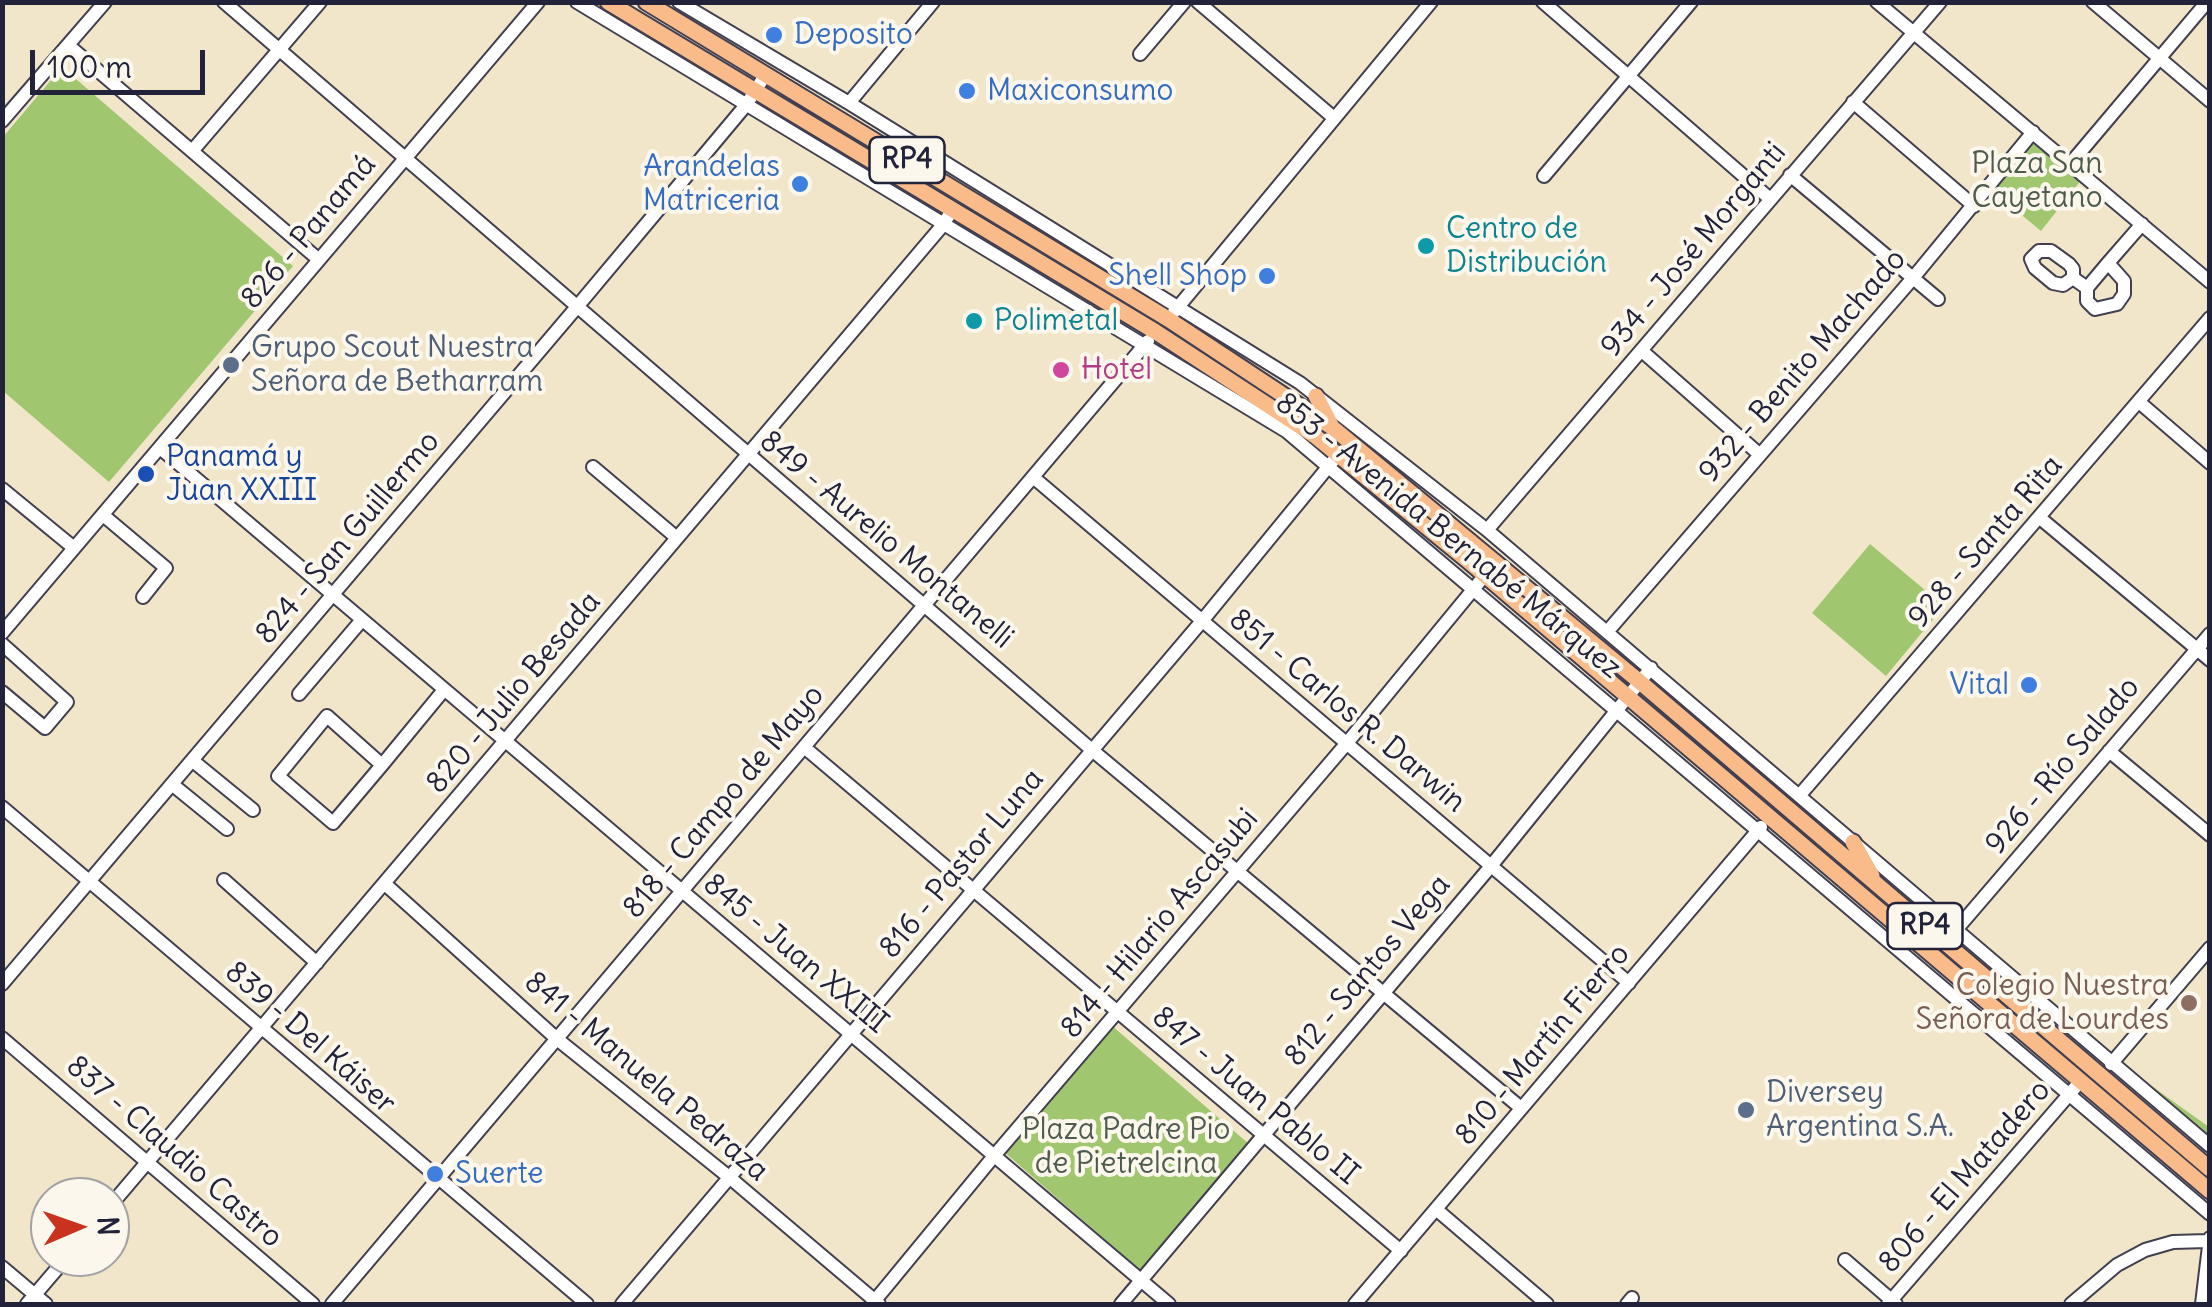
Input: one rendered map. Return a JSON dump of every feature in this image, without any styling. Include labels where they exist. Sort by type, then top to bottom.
[{"type":"main road","name":"853 - Avenida Bernabé Márquez","points":[[608,2],[751,98],[953,209],[1150,338],[1287,417],[1479,582],[1628,697],[1763,824],[2210,1191]]},
{"type":"main road","name":"853 - Avenida Bernabé Márquez","points":[[646,2],[1173,313],[1333,428],[1646,675],[1876,884],[2210,1169]]},
{"type":"main road","points":[[1316,396],[1333,428]]},
{"type":"main road","points":[[1853,842],[1876,884]]},
{"type":"street","points":[[2,121],[104,2]]},
{"type":"street","name":"849 - Aurelio Montanelli","points":[[224,2],[1092,750],[1521,1108]]},
{"type":"street","points":[[193,150],[320,2]]},
{"type":"street","name":"826 - Panamá","points":[[2,633],[538,2]]},
{"type":"street","name":"853 - Avenida Bernabé Márquez","points":[[577,2],[751,98],[942,226],[1150,338]]},
{"type":"street","name":"853 - Avenida Bernabé Márquez","points":[[679,2],[849,103],[1173,313],[1316,396],[1487,530],[1608,632],[1646,675],[1799,796],[2210,1146]]},
{"type":"street","points":[[849,103],[933,2]]},
{"type":"street","points":[[1140,54],[1184,2]]},
{"type":"street","points":[[1198,2],[1334,118]]},
{"type":"street","name":"818 - Campo de Mayo","points":[[332,1304],[1173,313],[1431,2]]},
{"type":"street","points":[[1544,2],[1769,198]]},
{"type":"street","points":[[1544,176],[1691,2]]},
{"type":"street","points":[[1877,2],[2210,282]]},
{"type":"street","name":"934 - José Morganti","points":[[1487,530],[1940,2]]},
{"type":"street","points":[[2093,2],[2210,101]]},
{"type":"street","points":[[2071,163],[2207,2]]},
{"type":"street","points":[[68,45],[318,259]]},
{"type":"street","name":"824 - San Guillermo","points":[[2,984],[576,308],[751,98],[766,74]]},
{"type":"street","points":[[1853,102],[1974,206]]},
{"type":"street","name":"932 - Benito Machado","points":[[1608,632],[2034,132]]},
{"type":"street","points":[[1790,175],[1938,299]]},
{"type":"street","name":"820 - Julio Besada","points":[[130,1182],[953,209]]},
{"type":"street","points":[[2108,263],[2124,281],[2121,300],[2110,308],[2095,309],[2087,301],[2087,288],[2108,263],[2142,224]]},
{"type":"street","points":[[2073,278],[2087,288]]},
{"type":"street","name":"928 - Santa Rita","points":[[1799,796],[2210,318]]},
{"type":"street","points":[[1642,351],[1759,454]]},
{"type":"street","points":[[2139,402],[2210,463]]},
{"type":"street","name":"845 - Juan XXIII","points":[[160,448],[1169,1304]]},
{"type":"street","name":"816 - Pastor Luna","points":[[622,1304],[1334,460]]},
{"type":"street","points":[[593,466],[676,538]]},
{"type":"street","name":"851 - Carlos R. Darwin","points":[[1033,477],[1629,983]]},
{"type":"street","points":[[2,488],[74,548]]},
{"type":"street","points":[[102,515],[166,568],[143,596]]},
{"type":"street","points":[[2040,518],[2210,660]]},
{"type":"street","name":"853 - Avenida Bernabé Márquez","points":[[1479,582],[1617,711],[1763,824],[2067,1096],[2210,1214]]},
{"type":"street","name":"814 - Hilario Ascasubi","points":[[875,1303],[994,1156],[1347,743],[1479,582]]},
{"type":"street","points":[[300,694],[361,621]]},
{"type":"street","name":"926 - Río Salado","points":[[1955,932],[2210,634]]},
{"type":"street","points":[[2,644],[67,702],[46,728],[2,692]]},
{"type":"street","name":"812 - Santos Vega","points":[[1121,1304],[1385,993],[1646,675]]},
{"type":"street","points":[[382,765],[327,716],[278,776],[333,823],[382,765],[444,691]]},
{"type":"street","name":"847 - Juan Pablo II","points":[[804,746],[1401,1251]]},
{"type":"street","points":[[2109,751],[2210,836]]},
{"type":"street","points":[[194,761],[253,810]]},
{"type":"street","points":[[172,785],[227,829]]},
{"type":"street","name":"839 - Del Káiser","points":[[2,807],[587,1304]]},
{"type":"street","name":"810 - Martín Fierro","points":[[1356,1304],[1763,824]]},
{"type":"street","points":[[224,880],[317,963]]},
{"type":"street","name":"841 - Manuela Pedraza","points":[[385,884],[557,1039],[875,1303]]},
{"type":"street","points":[[2111,1064],[2210,948]]},
{"type":"street","name":"837 - Claudio Castro","points":[[2,1038],[313,1304]]},
{"type":"street","name":"806 - El Matadero","points":[[1892,1303],[2079,1083]]},
{"type":"street","points":[[1437,1210],[1547,1304]]},
{"type":"street","points":[[2071,1304],[2116,1265],[2145,1250],[2173,1242],[2208,1240],[2202,1304]]},
{"type":"street","points":[[1845,1260],[1892,1303]]},
{"type":"street","points":[[2,1267],[36,1301],[53,1277]]},
{"type":"green space","points":[[62,67],[293,266],[109,482],[3,391],[3,137]]},
{"type":"green space","name":"Plaza San Cayetano","points":[[2033,132],[2085,175],[2041,231],[1989,188]]},
{"type":"green space","points":[[1870,544],[1944,606],[1886,676],[1812,613]]},
{"type":"green space","name":"Plaza Padre Pio de Pietrelcina","points":[[1111,1025],[1249,1144],[1140,1270],[1003,1151]]},
{"type":"green space","points":[[2118,1062],[2209,1127],[2209,1140]]},
{"type":"place","name":"Deposito","points":[[774,35]]},
{"type":"place","name":"Maxiconsumo","points":[[967,91]]},
{"type":"place","name":"Arandelas Matriceria","points":[[800,184]]},
{"type":"place","name":"Centro de Distribución","points":[[1426,246]]},
{"type":"place","name":"Shell Shop","points":[[1267,276]]},
{"type":"place","name":"Polimetal","points":[[974,321]]},
{"type":"place","name":"Grupo Scout Nuestra Señora de Betharram","points":[[231,365]]},
{"type":"place","name":"Hotel","points":[[1061,370]]},
{"type":"place","name":"Panamá y Juan XXIII","points":[[146,474]]},
{"type":"place","name":"Vital","points":[[2029,685]]},
{"type":"place","name":"Colegio Nuestra Señora de Lourdes","points":[[2189,1003]]},
{"type":"place","name":"Diversey Argentina S.A.","points":[[1746,1110]]},
{"type":"place","name":"Suerte","points":[[435,1174]]}]
